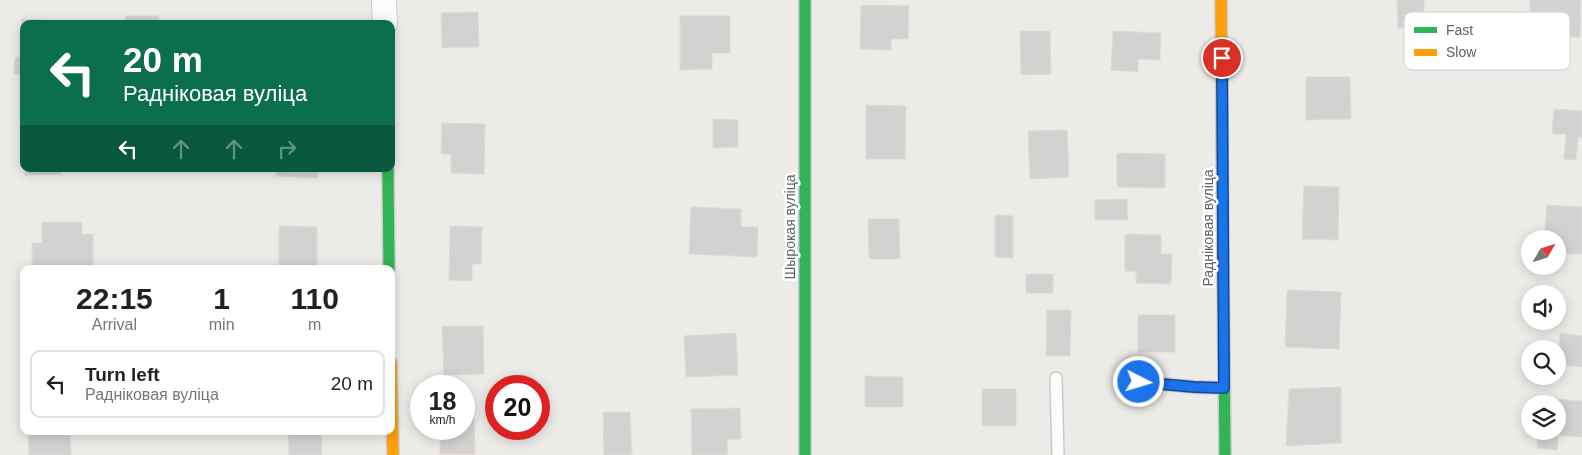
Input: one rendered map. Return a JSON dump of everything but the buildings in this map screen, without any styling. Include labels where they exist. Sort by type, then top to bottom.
[{"type":"street","points":[[384,0],[385,20]]},
{"type":"street","name":"Шырокая вуліца","points":[[804,455],[805,0]]},
{"type":"street","name":"Радніковая вуліца","points":[[1221,0],[1225,455]]},
{"type":"street","points":[[388,172],[390,265]]},
{"type":"street","points":[[393,435],[393,455]]},
{"type":"lane","points":[[1056,378],[1058,455]]},
{"type":"lane","points":[[1139,382],[1224,388]]},
{"type":"traffic: fast","points":[[805,0],[805,455]]},
{"type":"traffic: fast","points":[[388,172],[389,265]]},
{"type":"traffic: fast","points":[[1223,260],[1225,455]]},
{"type":"traffic: slow","points":[[1221,0],[1223,260]]},
{"type":"traffic: slow","points":[[393,435],[393,455]]},
{"type":"route","points":[[1139,382],[1224,388],[1222,58]]}]
